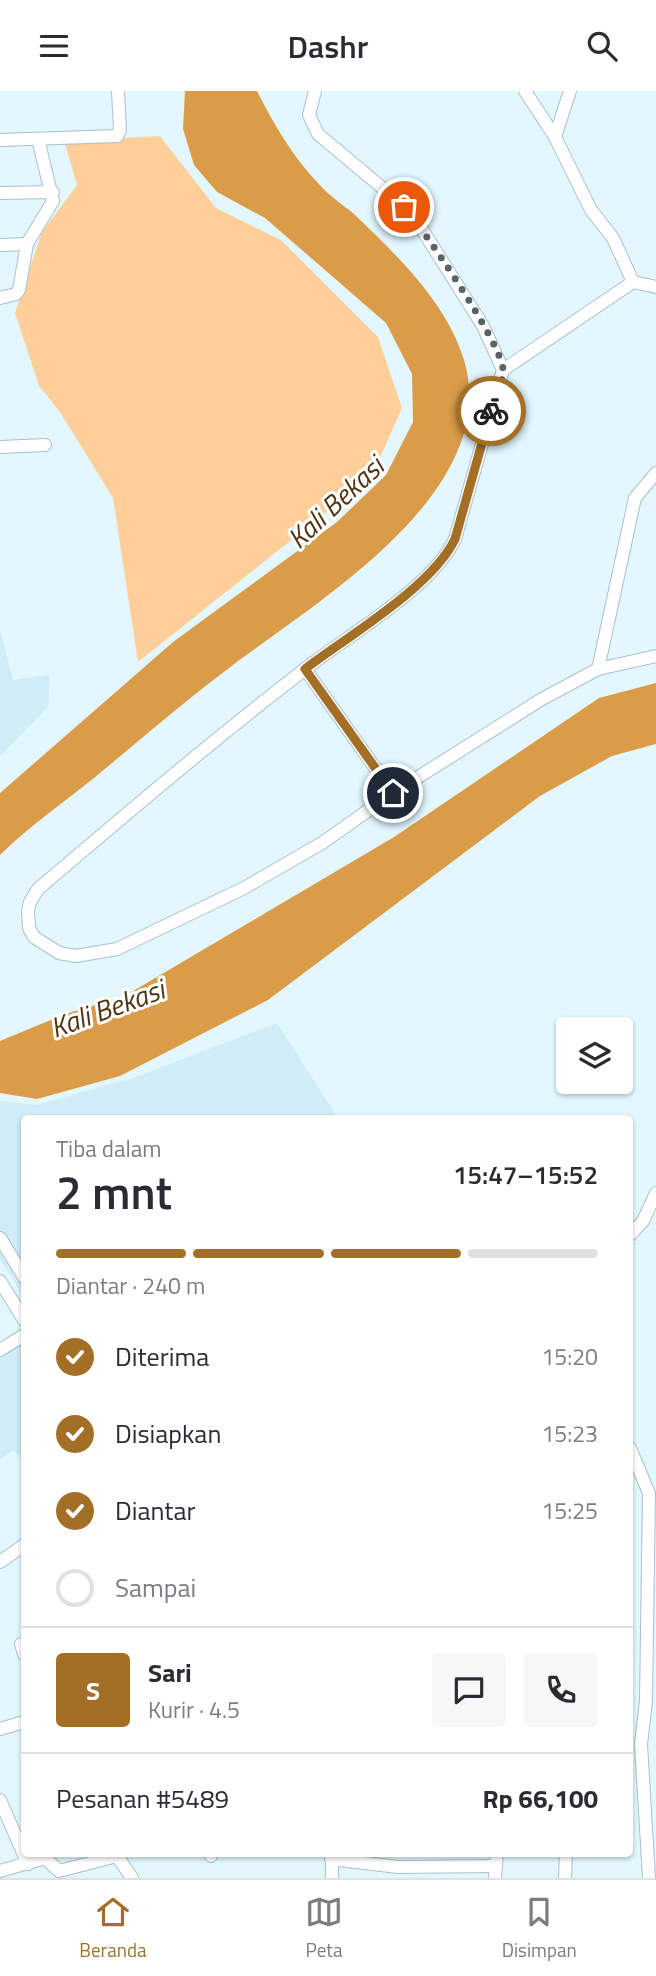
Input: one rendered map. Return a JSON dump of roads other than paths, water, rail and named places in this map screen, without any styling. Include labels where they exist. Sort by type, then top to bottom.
[{"type":"street","points":[[0,140],[113,136],[120,130],[118,91]]},
{"type":"street","points":[[315,91],[309,115],[318,134],[392,196],[418,223],[483,326],[503,370]]},
{"type":"street","points":[[525,91],[555,137],[573,179],[613,238],[633,282]]},
{"type":"street","points":[[555,137],[570,91]]},
{"type":"street","points":[[5,297],[19,290],[27,244],[51,208],[53,192],[38,139]]},
{"type":"street","points":[[0,193],[53,192]]},
{"type":"street","points":[[0,245],[27,244]]},
{"type":"street","points":[[656,287],[633,282],[503,370],[455,539],[447,556],[423,580],[305,669],[38,889],[30,902],[29,928],[34,937],[59,953],[76,956],[117,949],[255,882],[322,843],[393,793],[542,699],[598,669],[656,656]]},
{"type":"street","points":[[0,447],[45,445]]},
{"type":"street","points":[[598,669],[635,498],[656,473]]},
{"type":"street","points":[[305,669],[393,793]]},
{"type":"street","points":[[633,1232],[643,1221],[656,1193]]},
{"type":"street","points":[[0,1238],[21,1272]]},
{"type":"street","points":[[0,1281],[21,1315]]},
{"type":"street","points":[[0,1350],[21,1337]]},
{"type":"street","points":[[633,1459],[649,1493],[646,1701],[640,1744],[649,1878]]},
{"type":"street","points":[[0,1562],[21,1547]]},
{"type":"street","points":[[0,1729],[21,1723]]},
{"type":"street","points":[[633,1736],[640,1744]]},
{"type":"street","points":[[0,1800],[21,1848]]},
{"type":"street","points":[[25,1857],[28,1864]]},
{"type":"street","points":[[0,1871],[45,1858],[59,1871],[73,1873],[114,1857]]},
{"type":"street","points":[[118,1857],[132,1878]]},
{"type":"street","points":[[332,1857],[332,1878]]},
{"type":"street","points":[[338,1857],[398,1867],[496,1866]]},
{"type":"street","points":[[565,1878],[566,1857]]},
{"type":"water","points":[[185,91],[257,91],[284,139],[309,173],[387,246],[433,299],[446,319],[464,360],[469,408],[456,454],[431,497],[395,537],[354,574],[197,693],[0,855],[0,793],[173,642],[337,522],[386,475],[413,422],[412,374],[386,323],[265,218],[217,192],[194,165],[183,129]]},
{"type":"water","name":"Kali Bekasi","points":[[656,683],[656,744],[612,756],[540,796],[268,1000],[120,1076],[37,1099],[0,1093],[0,1041],[65,1014],[123,997],[394,837],[599,698]]}]
